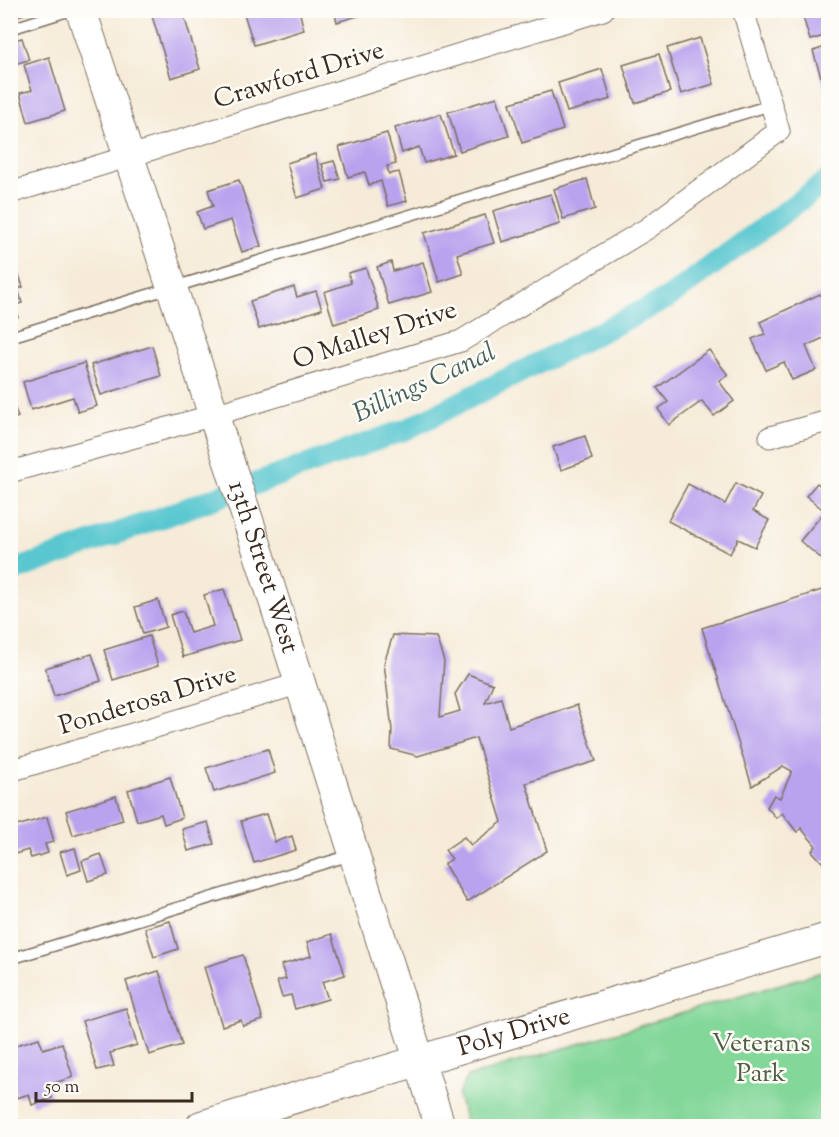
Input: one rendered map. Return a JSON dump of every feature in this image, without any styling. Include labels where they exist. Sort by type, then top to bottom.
[{"type":"street","name":"13th Street West","points":[[81,10],[301,683],[440,1126]]},
{"type":"street","name":"Crawford Drive","points":[[10,193],[603,10]]},
{"type":"street","points":[[744,10],[771,105]]},
{"type":"street","name":"O Malley Drive","points":[[10,472],[214,416],[461,341],[648,228],[780,131],[771,105]]},
{"type":"street","points":[[770,437],[828,421]]},
{"type":"street","name":"Ponderosa Drive","points":[[10,771],[301,683]]},
{"type":"street","name":"Poly Drive","points":[[201,1126],[419,1063],[828,938]]},
{"type":"lane","points":[[10,29],[71,10]]},
{"type":"lane","points":[[10,337],[771,105]]},
{"type":"lane","points":[[10,959],[355,854]]},
{"type":"green space","name":"Veterans Park","points":[[828,970],[828,1126],[467,1126],[458,1095],[467,1077]]},
{"type":"building","points":[[10,10],[33,10],[33,11],[12,18]]},
{"type":"building","points":[[172,10],[200,10],[184,16],[200,69],[171,78],[152,16]]},
{"type":"building","points":[[257,10],[299,10],[304,30],[254,45],[244,14]]},
{"type":"building","points":[[334,10],[375,10],[375,11],[337,22]]},
{"type":"building","points":[[801,10],[828,10],[828,35],[810,40]]},
{"type":"building","points":[[22,38],[29,60],[10,65],[10,41]]},
{"type":"building","points":[[700,38],[714,84],[681,94],[667,48]]},
{"type":"building","points":[[828,46],[828,100],[813,51]]},
{"type":"building","points":[[659,54],[670,92],[635,103],[623,65]]},
{"type":"building","points":[[49,57],[65,111],[28,122],[20,93],[32,90],[24,65]]},
{"type":"building","points":[[602,69],[611,99],[567,112],[558,83]]},
{"type":"building","points":[[551,91],[563,130],[522,143],[510,103]]},
{"type":"building","points":[[497,97],[509,136],[460,151],[448,112]]},
{"type":"building","points":[[441,114],[454,154],[424,163],[419,147],[402,153],[395,128]]},
{"type":"building","points":[[387,133],[396,164],[387,166],[389,174],[399,172],[407,201],[388,206],[381,181],[369,185],[365,172],[348,177],[339,147]]},
{"type":"building","points":[[315,154],[325,189],[297,198],[287,163]]},
{"type":"building","points":[[334,161],[340,179],[327,182],[322,164]]},
{"type":"building","points":[[587,179],[595,209],[563,219],[554,189]]},
{"type":"building","points":[[239,180],[261,246],[242,252],[231,220],[203,229],[197,212],[213,206],[208,190]]},
{"type":"building","points":[[551,194],[560,224],[502,242],[493,211]]},
{"type":"building","points":[[485,215],[494,243],[457,254],[463,274],[439,282],[424,233]]},
{"type":"building","points":[[391,262],[393,271],[423,262],[432,292],[389,305],[377,267]]},
{"type":"building","points":[[10,264],[14,273],[18,272],[23,287],[18,289],[22,303],[15,305],[18,317],[10,319]]},
{"type":"building","points":[[366,268],[379,310],[334,324],[324,292],[351,283],[348,273]]},
{"type":"building","points":[[294,287],[297,297],[316,291],[322,309],[259,329],[250,301]]},
{"type":"building","points":[[820,294],[828,312],[828,336],[806,346],[816,370],[792,380],[784,362],[766,370],[752,339],[765,334],[760,322]]},
{"type":"building","points":[[152,346],[161,376],[101,395],[91,365]]},
{"type":"building","points":[[709,350],[728,375],[719,381],[734,401],[714,416],[702,401],[669,425],[658,409],[668,402],[657,388]]},
{"type":"building","points":[[84,363],[97,406],[78,412],[73,397],[31,410],[23,382]]},
{"type":"building","points":[[10,395],[18,417],[10,420]]},
{"type":"building","points":[[585,436],[592,459],[561,470],[553,447]]},
{"type":"building","points":[[828,481],[828,564],[800,541],[825,511],[806,496],[817,483],[823,488]]},
{"type":"building","points":[[736,483],[761,496],[753,511],[769,520],[755,547],[738,539],[730,554],[668,521],[688,484],[725,504]]},
{"type":"building","points":[[828,588],[828,859],[822,862],[812,851],[816,846],[801,828],[797,832],[782,813],[776,818],[767,807],[774,795],[780,798],[792,771],[783,766],[752,786],[702,628]]},
{"type":"building","points":[[224,589],[240,640],[183,657],[170,615],[183,611],[190,633],[213,626],[204,595]]},
{"type":"building","points":[[158,600],[166,627],[143,634],[135,607]]},
{"type":"building","points":[[393,635],[436,637],[444,661],[440,717],[460,711],[455,694],[468,674],[493,684],[485,703],[501,698],[509,727],[577,705],[596,761],[526,783],[547,851],[467,902],[444,864],[452,859],[445,850],[464,837],[471,845],[502,822],[476,738],[418,756],[391,749],[392,730],[384,663]]},
{"type":"building","points":[[149,636],[158,666],[113,680],[104,650]]},
{"type":"building","points":[[92,654],[101,681],[54,696],[45,668]]},
{"type":"building","points":[[268,749],[275,773],[214,792],[206,768]]},
{"type":"building","points":[[170,777],[182,818],[164,824],[161,814],[137,821],[128,790]]},
{"type":"building","points":[[116,796],[123,820],[73,835],[66,811]]},
{"type":"building","points":[[266,814],[275,842],[292,836],[296,850],[254,863],[241,821]]},
{"type":"building","points":[[47,817],[54,842],[45,844],[48,853],[31,858],[28,850],[15,854],[10,828]]},
{"type":"building","points":[[208,822],[214,844],[188,851],[182,829]]},
{"type":"building","points":[[75,848],[81,870],[67,875],[60,852]]},
{"type":"building","points":[[101,854],[108,875],[88,881],[82,861]]},
{"type":"building","points":[[170,921],[178,949],[154,957],[145,928]]},
{"type":"building","points":[[332,934],[345,975],[322,982],[328,999],[295,1009],[291,995],[282,997],[277,981],[286,979],[281,965],[311,956],[307,942]]},
{"type":"building","points":[[243,955],[263,1020],[243,1026],[241,1020],[222,1026],[204,967]]},
{"type":"building","points":[[159,971],[182,1045],[149,1055],[126,981]]},
{"type":"building","points":[[126,1008],[137,1045],[110,1053],[114,1066],[97,1070],[82,1021]]},
{"type":"building","points":[[39,1038],[43,1049],[62,1043],[73,1077],[48,1085],[52,1098],[32,1105],[29,1094],[17,1098],[11,1080],[16,1078],[10,1062],[10,1047]]},
{"type":"waterway","name":"Billings Canal","points":[[10,572],[407,429],[668,298],[828,180]]}]
